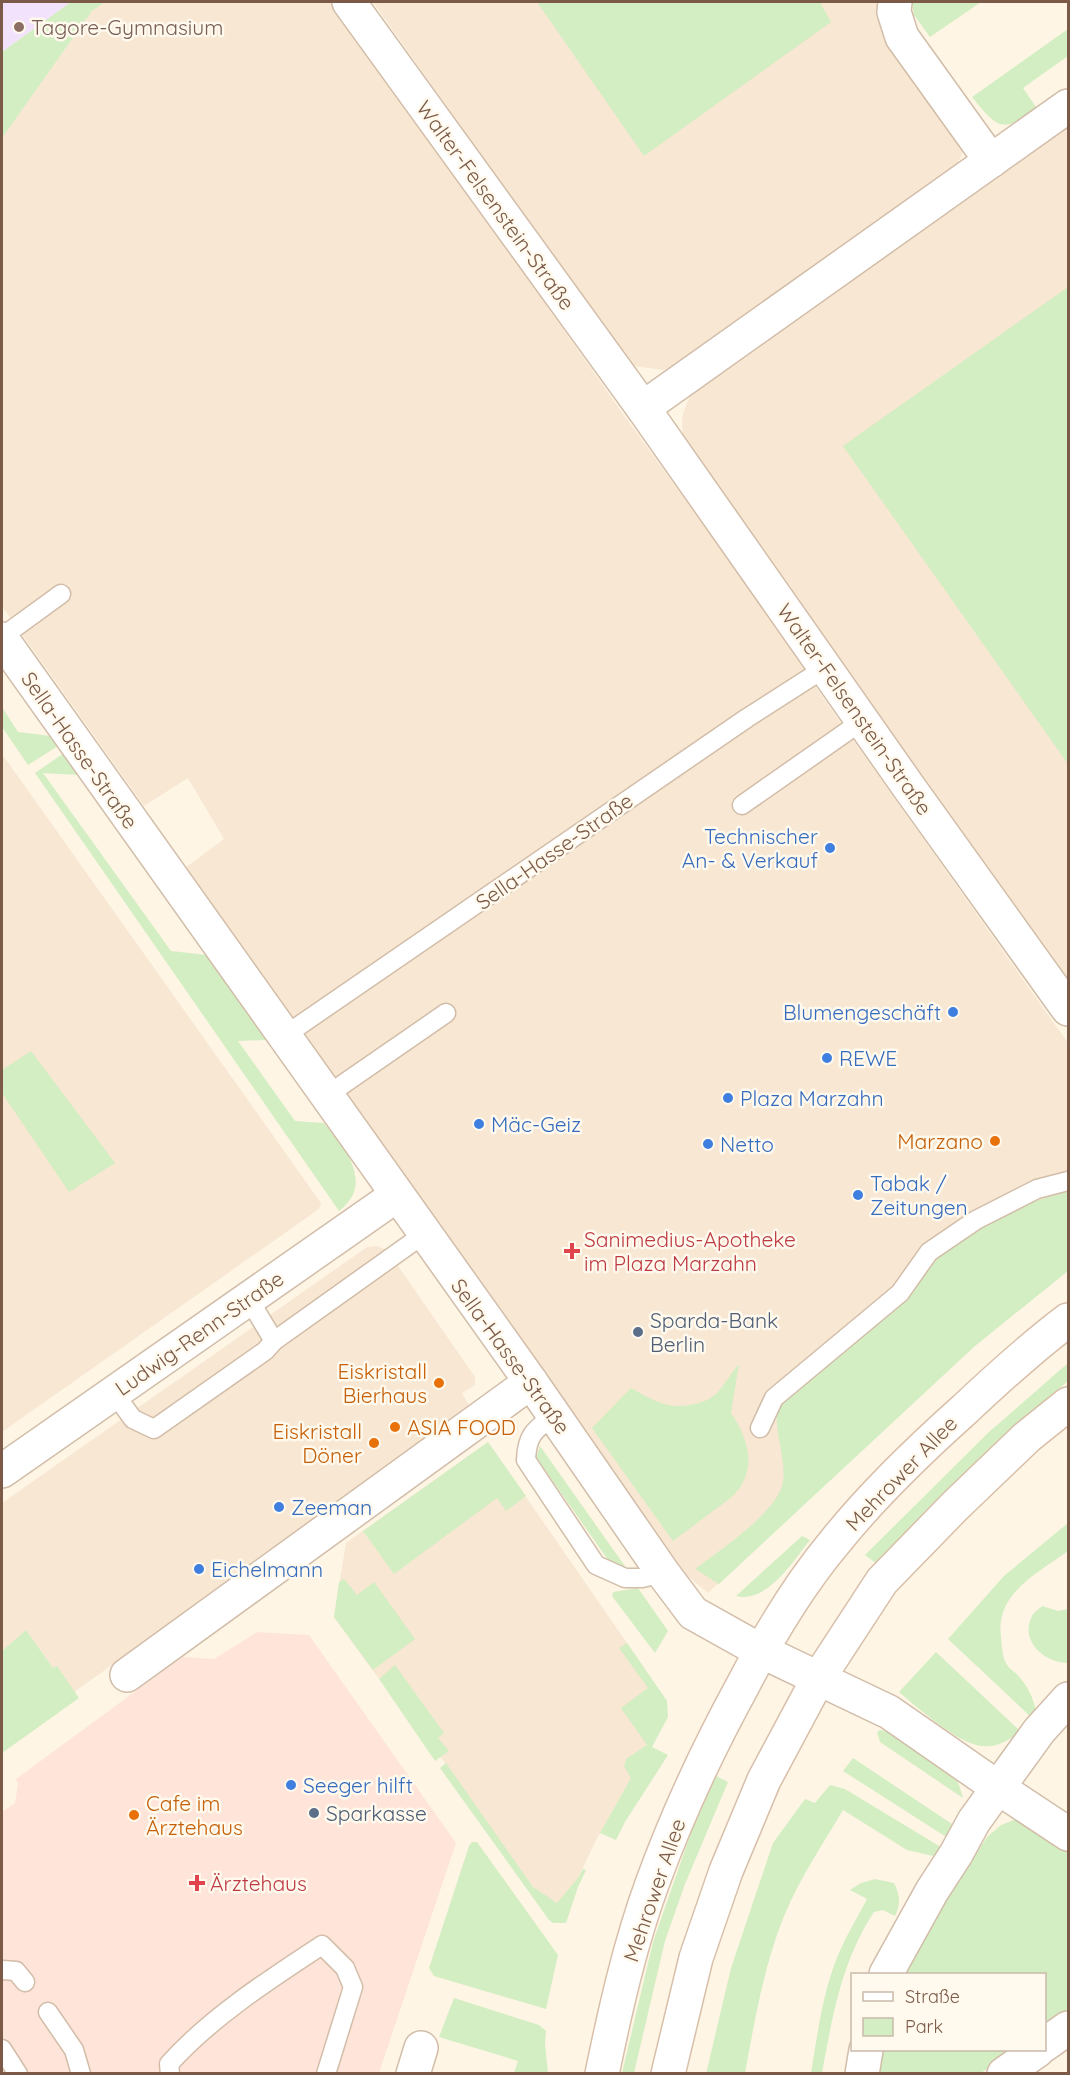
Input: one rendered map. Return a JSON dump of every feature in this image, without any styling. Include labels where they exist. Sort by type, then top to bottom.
[{"type":"street","name":"Walter-Felsenstein-Straße","points":[[349,2],[643,408],[862,721],[1068,1009]]},
{"type":"street","points":[[895,2],[894,12],[902,37],[991,160]]},
{"type":"street","points":[[643,408],[1068,106]]},
{"type":"street","name":"Sella-Hasse-Straße","points":[[2,638],[531,1382],[663,1573],[693,1613],[761,1651]]},
{"type":"street","name":"Ludwig-Renn-Straße","points":[[2,1470],[397,1195]]},
{"type":"street","name":"Mehrower Allee","points":[[602,2073],[614,2012],[652,1884],[669,1840],[706,1755],[761,1651],[795,1596],[833,1543],[883,1487],[1001,1376],[1068,1320]]},
{"type":"street","points":[[127,1675],[531,1382]]},
{"type":"street","points":[[669,2073],[696,1958],[726,1871],[764,1780],[818,1679],[882,1581],[1027,1437],[1068,1404]]},
{"type":"street","points":[[761,1651],[889,1712],[1068,1834]]},
{"type":"street","points":[[887,1973],[974,1821],[1039,1731],[1068,1699]]},
{"type":"street","points":[[1046,2044],[1068,2028]]},
{"type":"street","points":[[862,2073],[866,2051]]},
{"type":"street","points":[[1004,2073],[1035,2051]]},
{"type":"lane","points":[[2,638],[61,594]]},
{"type":"lane","name":"Sella-Hasse-Straße","points":[[284,1036],[738,724],[825,668]]},
{"type":"lane","points":[[742,805],[862,721]]},
{"type":"lane","points":[[326,1096],[446,1012]]},
{"type":"lane","points":[[760,1428],[774,1398],[900,1293],[929,1252],[976,1220],[1037,1190],[1068,1181]]},
{"type":"lane","points":[[114,1393],[134,1419],[154,1429],[424,1234]]},
{"type":"lane","points":[[249,1298],[274,1341]]},
{"type":"lane","points":[[554,1415],[531,1433],[526,1460],[596,1565],[626,1578],[642,1578],[663,1573]]},
{"type":"lane","points":[[170,2073],[169,2064],[189,2042],[278,1974],[322,1945],[345,1968],[353,1987],[326,2073]]},
{"type":"lane","points":[[2,1970],[16,1971],[25,1982]]},
{"type":"lane","points":[[48,2012],[74,2050],[81,2073]]},
{"type":"lane","points":[[2,2049],[18,2073]]},
{"type":"shaded area","name":"Tagore-Gymnasium","points":[[2,2],[71,2],[2,52]]},
{"type":"shaded area","points":[[105,2],[333,2],[623,414],[779,629],[819,692],[1068,1043],[1068,1269],[1009,1312],[708,1593],[685,1574],[185,868],[224,839],[188,778],[144,806],[2,606],[2,138],[92,11]]},
{"type":"shaded area","points":[[373,2],[880,2],[963,147],[961,157],[954,168],[673,366],[663,370],[634,366],[622,354]]},
{"type":"shaded area","points":[[1068,128],[1068,986],[688,448],[683,437],[682,424],[683,413],[690,396],[705,384]]},
{"type":"shaded area","points":[[2,754],[321,1203],[319,1209],[2,1432]]},
{"type":"shaded area","points":[[377,1246],[387,1250],[475,1377],[475,1385],[462,1393],[469,1405],[290,1538],[74,1692],[57,1666],[54,1669],[26,1630],[2,1651],[2,1503],[367,1247]]},
{"type":"shaded area","points":[[488,1442],[667,1701],[631,1778],[595,1842],[578,1878],[564,1923],[533,1887],[383,1676],[379,1679],[334,1617],[346,1543]]},
{"type":"shaded area","points":[[257,1632],[309,1635],[456,1843],[379,2073],[2,2074],[2,1812],[15,1803],[18,1784],[16,1779],[182,1657],[214,1659]]},
{"type":"green space","points":[[71,2],[105,2],[92,11],[2,138],[2,52]]},
{"type":"green space","points":[[537,2],[820,2],[831,22],[644,156]]},
{"type":"green space","points":[[912,2],[981,2],[930,37],[914,15]]},
{"type":"green space","points":[[1068,29],[1068,56],[1023,88],[1038,110],[1008,124],[1001,124],[988,116],[972,97]]},
{"type":"green space","points":[[1068,287],[1068,764],[843,446]]},
{"type":"green space","points":[[2,707],[18,732],[51,736],[58,746],[28,765],[2,727]]},
{"type":"green space","points":[[64,753],[79,775],[43,773],[171,951],[207,955],[266,1040],[238,1041],[295,1121],[324,1123],[347,1155],[356,1178],[355,1189],[350,1200],[339,1211],[35,773]]},
{"type":"green space","points":[[31,1051],[115,1163],[69,1192],[2,1093],[2,1070]]},
{"type":"green space","points":[[1068,1191],[1068,1271],[975,1346],[719,1584],[695,1569],[744,1532],[777,1497],[784,1476],[777,1416],[786,1395],[928,1264],[975,1231],[1020,1206]]},
{"type":"green space","points":[[1068,1363],[1068,1381],[997,1441],[926,1510],[877,1564],[865,1555],[989,1432]]},
{"type":"green space","points":[[739,1364],[731,1413],[746,1444],[748,1465],[746,1476],[733,1496],[673,1541],[592,1428],[631,1388],[664,1404],[680,1406],[699,1403],[717,1393]]},
{"type":"green space","points":[[488,1442],[526,1496],[506,1511],[497,1498],[394,1574],[363,1531]]},
{"type":"green space","points":[[540,1446],[627,1569],[613,1567],[536,1457]]},
{"type":"green space","points":[[1068,1523],[1068,1551],[1021,1586],[1005,1608],[1001,1622],[1004,1659],[1030,1693],[1036,1711],[1032,1718],[948,1639],[1004,1576]]},
{"type":"green space","points":[[802,1536],[810,1540],[779,1579],[758,1593],[747,1597],[736,1596]]},
{"type":"green space","points":[[344,1579],[357,1595],[374,1582],[415,1639],[373,1670],[334,1617],[339,1582]]},
{"type":"green space","points":[[638,1588],[668,1631],[655,1653],[612,1596],[613,1592]]},
{"type":"green space","points":[[1042,1606],[1058,1611],[1068,1609],[1068,1663],[1043,1655],[1032,1642],[1029,1625],[1033,1615]]},
{"type":"green space","points":[[26,1630],[53,1668],[57,1666],[79,1698],[2,1753],[2,1651]]},
{"type":"green space","points":[[627,1643],[667,1701],[668,1717],[652,1747],[668,1755],[616,1840],[600,1833],[631,1778],[624,1766],[626,1759],[647,1745],[621,1708],[648,1688],[619,1648]]},
{"type":"green space","points":[[936,1652],[1020,1731],[998,1745],[972,1744],[950,1732],[899,1692]]},
{"type":"green space","points":[[395,1665],[444,1733],[438,1738],[449,1751],[435,1761],[379,1679]]},
{"type":"green space","points":[[880,1730],[906,1741],[946,1767],[955,1778],[963,1798],[880,1742],[877,1732]]},
{"type":"green space","points":[[853,1758],[958,1828],[951,1840],[843,1771]]},
{"type":"green space","points":[[446,1763],[533,1887],[557,1903],[583,1869],[586,1870],[566,1923],[553,1923],[549,1920],[440,1768]]},
{"type":"green space","points":[[716,1776],[728,1782],[685,1884],[665,1941],[634,2073],[622,2073],[653,1942],[692,1830]]},
{"type":"green space","points":[[830,1785],[845,1789],[944,1849],[933,1856],[907,1850],[843,1810],[812,1861],[785,1914],[771,1953],[761,1992],[745,2073],[706,2074],[731,1968],[773,1843],[805,1799],[815,1803]]},
{"type":"green space","points":[[1021,1817],[1068,1841],[1068,2012],[1046,2028],[1046,1973],[906,1973],[932,1920],[987,1837],[1001,1825]]},
{"type":"green space","points":[[472,1842],[477,1842],[558,1955],[546,2009],[434,1976],[429,1968]]},
{"type":"green space","points":[[875,1879],[894,1883],[899,1900],[897,1912],[895,1916],[883,1910],[874,1912],[863,1930],[840,1990],[822,2073],[811,2073],[820,2017],[830,1976],[867,1899],[850,1890],[861,1883]]},
{"type":"green space","points":[[454,1998],[539,2025],[546,2031],[548,2073],[514,2073],[518,2061],[439,2037]]},
{"type":"green space","points":[[884,2051],[1014,2051],[981,2073],[879,2074]]},
{"type":"place","name":"Tagore-Gymnasium","points":[[19,27]]},
{"type":"place","name":"Technischer An- & Verkauf","points":[[830,848]]},
{"type":"place","name":"Blumengeschäft","points":[[953,1012]]},
{"type":"place","name":"REWE","points":[[827,1058]]},
{"type":"place","name":"Plaza Marzahn","points":[[728,1098]]},
{"type":"place","name":"Mäc-Geiz","points":[[479,1124]]},
{"type":"place","name":"Marzano","points":[[995,1141]]},
{"type":"place","name":"Netto","points":[[708,1144]]},
{"type":"place","name":"Tabak / Zeitungen","points":[[858,1195]]},
{"type":"place","name":"Sanimedius-Apotheke im Plaza Marzahn","points":[[572,1251]]},
{"type":"place","name":"Sparda-Bank Berlin","points":[[638,1332]]},
{"type":"place","name":"Eiskristall Bierhaus","points":[[439,1383]]},
{"type":"place","name":"ASIA FOOD","points":[[395,1427]]},
{"type":"place","name":"Eiskristall Döner","points":[[374,1443]]},
{"type":"place","name":"Zeeman","points":[[279,1507]]},
{"type":"place","name":"Eichelmann","points":[[199,1569]]},
{"type":"place","name":"Seeger hilft","points":[[291,1785]]},
{"type":"place","name":"Sparkasse","points":[[314,1813]]},
{"type":"place","name":"Cafe im Ärztehaus","points":[[134,1815]]},
{"type":"place","name":"Ärztehaus","points":[[197,1883]]}]
